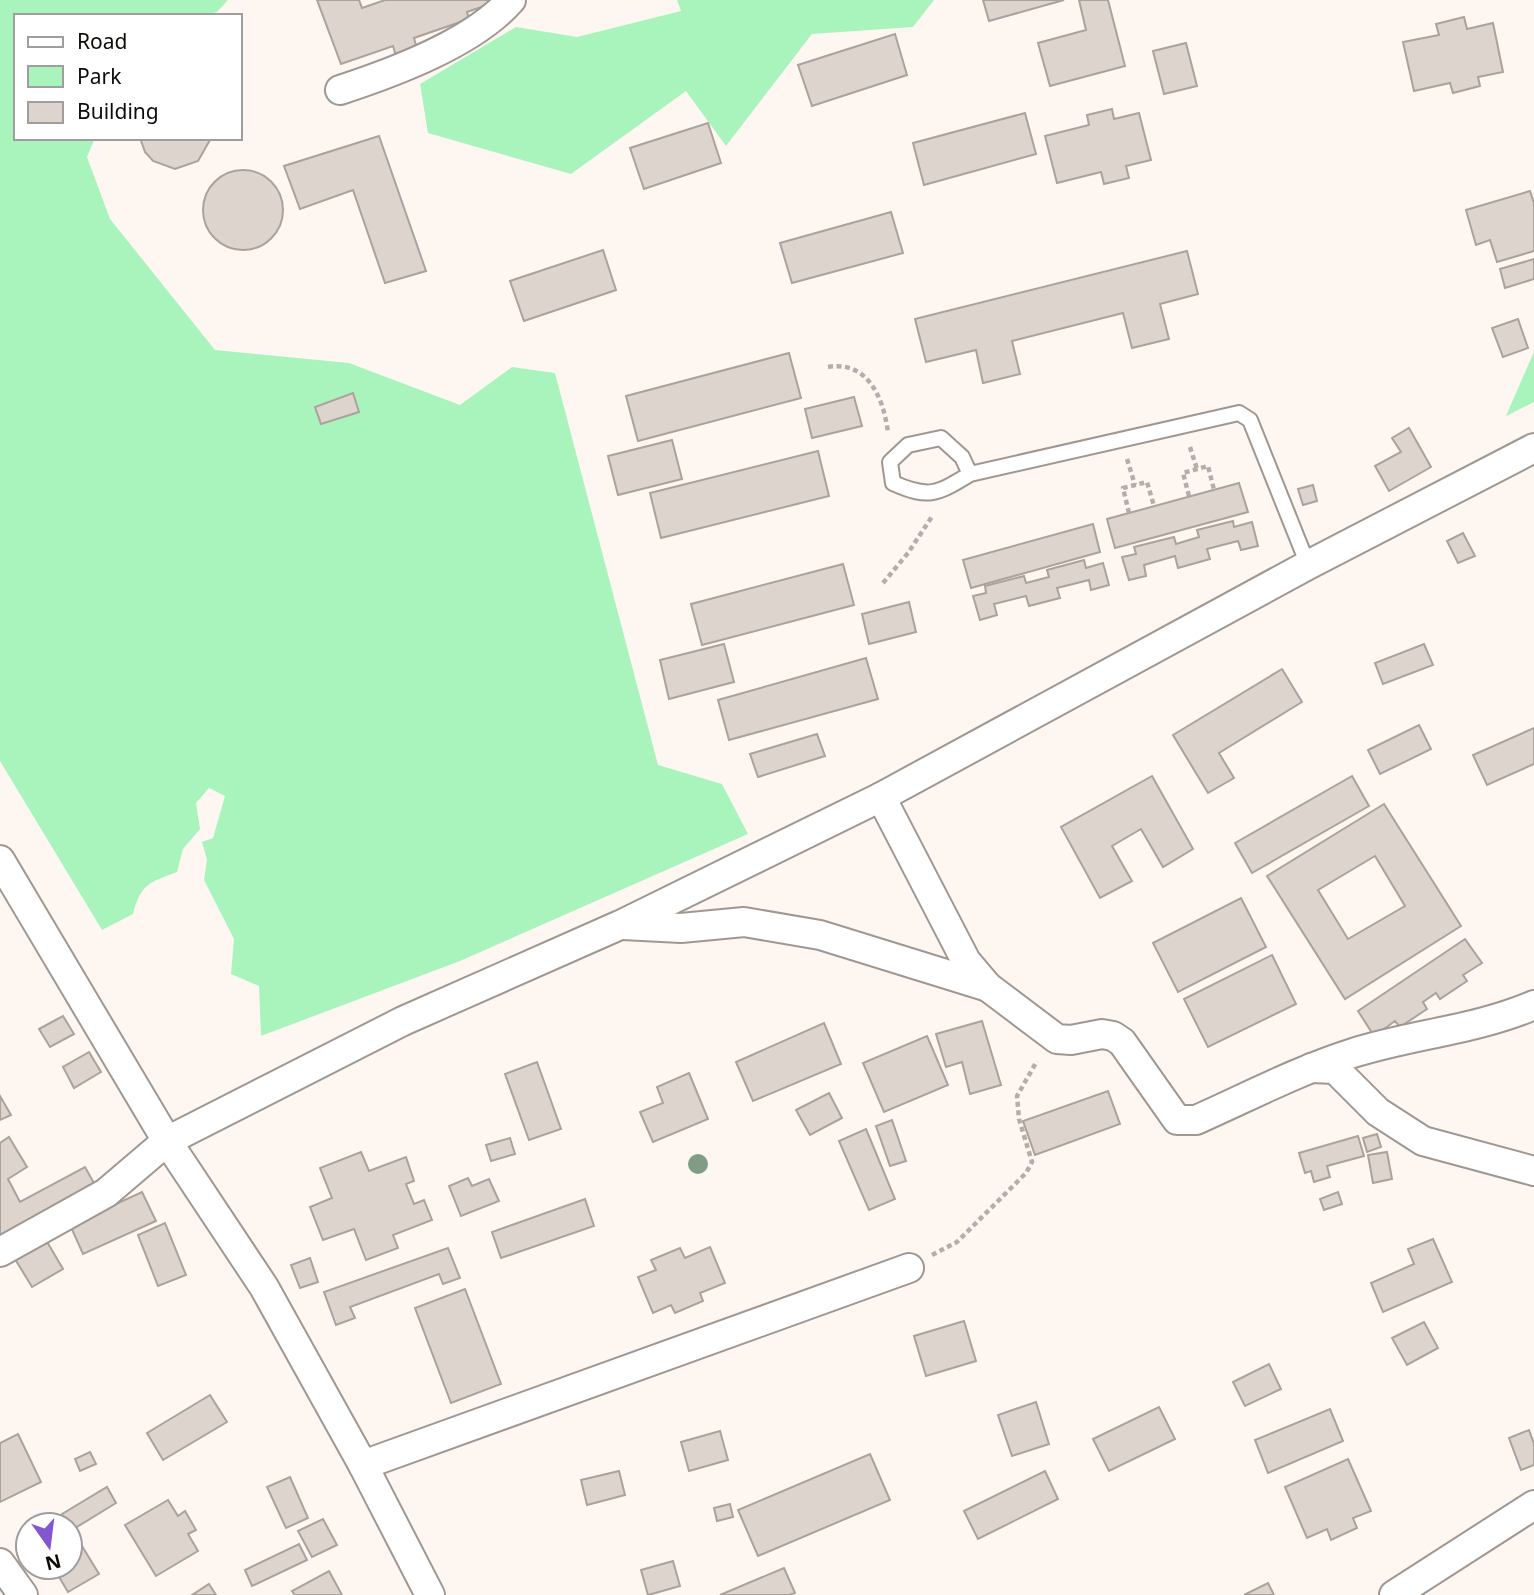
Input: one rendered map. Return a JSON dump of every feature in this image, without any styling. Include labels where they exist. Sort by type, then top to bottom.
[{"type":"street","points":[[340,90],[404,69],[498,15],[511,0]]},
{"type":"street","points":[[0,1252],[106,1193],[167,1141],[403,1021],[620,925],[881,797],[1308,565],[1534,448]]},
{"type":"street","points":[[881,797],[966,961],[988,987],[1057,1039],[1072,1040],[1101,1034],[1113,1036],[1122,1042],[1171,1116],[1186,1122],[1311,1068],[1405,1039],[1501,1020],[1534,1005]]},
{"type":"street","points":[[0,860],[167,1141],[264,1287],[363,1465],[430,1595]]},
{"type":"street","points":[[620,925],[681,928],[744,922],[820,935],[988,987]]},
{"type":"street","points":[[1311,1068],[1335,1069],[1378,1112],[1423,1141],[1534,1171]]},
{"type":"street","points":[[363,1465],[909,1268]]},
{"type":"street","points":[[1394,1595],[1534,1505]]},
{"type":"street","points":[[0,1563],[23,1595]]},
{"type":"lane","points":[[970,474],[962,457],[941,438],[908,445],[890,462],[893,483],[920,495],[946,489],[970,474],[1239,413],[1250,420],[1308,565]]},
{"type":"path","points":[[828,367],[843,364],[864,373],[880,399],[890,462]]},
{"type":"path","points":[[1189,496],[1183,473],[1208,466],[1214,490]]},
{"type":"path","points":[[1129,513],[1123,488],[1147,482],[1154,506]]},
{"type":"path","points":[[883,583],[928,525],[946,489]]},
{"type":"path","points":[[909,1268],[957,1242],[1026,1173],[1032,1162],[1019,1119],[1017,1096],[1037,1062],[1057,1039]]},
{"type":"green space","points":[[0,0],[228,0],[217,12],[209,14],[14,14],[14,140],[94,140],[87,157],[110,219],[215,350],[349,363],[460,405],[512,367],[555,373],[658,765],[722,784],[748,834],[460,961],[261,1036],[259,986],[231,974],[234,939],[204,880],[207,860],[202,842],[213,838],[225,796],[209,788],[196,803],[200,829],[183,849],[177,872],[147,886],[139,896],[133,914],[102,930],[0,761]]},
{"type":"green space","points":[[677,0],[934,0],[913,27],[812,34],[726,146],[686,91],[571,174],[428,133],[420,84],[516,27],[577,37],[681,11]]},
{"type":"green space","points":[[1534,351],[1534,402],[1506,416],[1533,354]]},
{"type":"building","points":[[317,0],[359,0],[362,8],[385,0],[502,0],[467,12],[469,19],[414,38],[417,49],[396,56],[393,46],[341,64]]},
{"type":"building","points":[[983,0],[1064,0],[989,21]]},
{"type":"building","points":[[1079,0],[1108,0],[1125,66],[1050,86],[1038,43],[1086,30]]},
{"type":"building","points":[[1464,17],[1467,29],[1493,23],[1503,72],[1478,77],[1480,86],[1453,93],[1450,83],[1414,91],[1403,42],[1439,35],[1436,24]]},
{"type":"building","points":[[895,34],[907,75],[812,106],[798,65]]},
{"type":"building","points":[[1186,43],[1197,86],[1164,94],[1153,51]]},
{"type":"building","points":[[1112,109],[1114,119],[1139,113],[1151,160],[1126,166],[1129,178],[1104,184],[1101,172],[1057,183],[1045,136],[1089,125],[1087,115]]},
{"type":"building","points":[[1025,113],[1036,154],[924,185],[913,143]]},
{"type":"building","points":[[708,123],[721,163],[644,189],[630,148]]},
{"type":"building","points":[[379,136],[426,271],[385,283],[353,190],[300,209],[284,166]]},
{"type":"building","points":[[141,140],[210,140],[198,161],[175,169],[153,161],[145,152]]},
{"type":"building","points":[[243,170],[258,173],[271,182],[280,195],[283,210],[280,225],[271,238],[258,247],[243,250],[228,247],[215,238],[206,225],[203,210],[206,195],[215,182],[228,173]]},
{"type":"building","points":[[1530,191],[1534,203],[1534,251],[1497,262],[1490,240],[1476,245],[1466,210]]},
{"type":"building","points":[[891,212],[903,253],[792,283],[780,243]]},
{"type":"building","points":[[603,250],[616,290],[524,321],[510,281]]},
{"type":"building","points":[[1187,251],[1198,294],[1160,304],[1169,339],[1132,348],[1123,313],[1012,341],[1020,374],[983,383],[976,350],[926,362],[915,319]]},
{"type":"building","points":[[1534,259],[1534,279],[1505,288],[1500,269]]},
{"type":"building","points":[[1518,319],[1528,348],[1503,357],[1492,328]]},
{"type":"building","points":[[789,353],[801,398],[638,441],[626,396]]},
{"type":"building","points":[[353,393],[359,412],[321,424],[315,407]]},
{"type":"building","points":[[854,397],[862,426],[812,438],[805,409]]},
{"type":"building","points":[[1409,428],[1431,467],[1389,491],[1375,466],[1401,452],[1392,438]]},
{"type":"building","points":[[672,440],[682,479],[618,495],[608,456]]},
{"type":"building","points":[[818,451],[829,496],[661,538],[650,493]]},
{"type":"building","points":[[1239,483],[1248,512],[1115,548],[1107,519]]},
{"type":"building","points":[[1313,485],[1317,501],[1303,505],[1298,489]]},
{"type":"building","points":[[1233,521],[1234,527],[1252,522],[1258,546],[1241,550],[1238,541],[1207,549],[1210,559],[1178,568],[1175,556],[1144,565],[1146,576],[1129,580],[1122,557],[1136,554],[1134,547],[1174,537],[1176,544],[1199,537],[1197,530]]},
{"type":"building","points":[[1093,524],[1100,552],[971,588],[963,560]]},
{"type":"building","points":[[1463,533],[1475,556],[1458,563],[1447,541]]},
{"type":"building","points":[[1084,560],[1086,568],[1103,563],[1109,585],[1091,590],[1089,580],[1057,588],[1060,598],[1029,606],[1026,596],[994,604],[997,615],[980,620],[973,596],[986,593],[985,586],[1024,576],[1026,583],[1049,577],[1047,570]]},
{"type":"building","points":[[843,564],[854,605],[702,645],[691,604]]},
{"type":"building","points":[[909,602],[916,632],[869,644],[862,614]]},
{"type":"building","points":[[724,644],[734,682],[669,699],[660,660]]},
{"type":"building","points":[[1424,644],[1433,665],[1383,684],[1375,663]]},
{"type":"building","points":[[866,658],[878,699],[729,740],[718,700]]},
{"type":"building","points":[[1282,669],[1302,702],[1219,753],[1234,778],[1208,793],[1173,735]]},
{"type":"building","points":[[1419,725],[1431,749],[1380,774],[1368,750]]},
{"type":"building","points":[[1534,728],[1534,764],[1487,785],[1473,755]]},
{"type":"building","points":[[817,734],[825,756],[758,777],[750,754]]},
{"type":"building","points":[[1152,776],[1193,849],[1163,867],[1141,829],[1112,846],[1132,881],[1100,898],[1061,827]]},
{"type":"building","points":[[1352,776],[1369,806],[1252,873],[1235,843]]},
{"type":"building","points":[[1384,804],[1461,926],[1345,999],[1267,876]],"holes":[[[1375,856],[1405,906],[1348,939],[1318,890]]]},
{"type":"building","points":[[1241,898],[1266,947],[1178,992],[1153,943]]},
{"type":"building","points":[[1465,939],[1482,963],[1463,975],[1467,981],[1440,999],[1436,993],[1423,1002],[1427,1009],[1400,1027],[1395,1021],[1374,1036],[1358,1011]]},
{"type":"building","points":[[1272,955],[1296,1004],[1208,1047],[1184,999]]},
{"type":"building","points":[[63,1016],[74,1034],[50,1047],[39,1029]]},
{"type":"building","points":[[982,1021],[1001,1085],[970,1094],[962,1062],[946,1067],[936,1034]]},
{"type":"building","points":[[824,1023],[841,1064],[753,1101],[736,1062]]},
{"type":"building","points":[[927,1036],[948,1085],[884,1112],[863,1063]]},
{"type":"building","points":[[89,1052],[101,1072],[74,1088],[63,1067]]},
{"type":"building","points":[[537,1062],[561,1129],[529,1140],[505,1074]]},
{"type":"building","points":[[689,1073],[708,1119],[653,1142],[640,1112],[663,1103],[657,1087]]},
{"type":"building","points":[[1108,1091],[1120,1124],[1035,1155],[1023,1121]]},
{"type":"building","points":[[829,1093],[842,1118],[810,1135],[796,1110]]},
{"type":"building","points":[[0,1096],[11,1115],[0,1120]]},
{"type":"building","points":[[892,1120],[906,1161],[890,1166],[876,1126]]},
{"type":"building","points":[[866,1129],[895,1199],[869,1210],[839,1141]]},
{"type":"building","points":[[1377,1134],[1381,1147],[1367,1152],[1363,1138]]},
{"type":"building","points":[[1358,1136],[1364,1156],[1327,1166],[1330,1177],[1314,1182],[1311,1171],[1305,1173],[1299,1153]]},
{"type":"building","points":[[9,1137],[27,1167],[8,1179],[20,1202],[85,1167],[99,1192],[0,1246],[0,1143]]},
{"type":"building","points":[[510,1138],[515,1154],[491,1161],[486,1145]]},
{"type":"building","points":[[361,1152],[369,1171],[406,1157],[414,1181],[406,1184],[414,1204],[424,1200],[432,1220],[393,1235],[398,1248],[366,1260],[354,1229],[323,1240],[310,1207],[332,1198],[320,1168]]},
{"type":"building","points":[[1387,1152],[1392,1179],[1373,1183],[1368,1155]]},
{"type":"building","points":[[468,1178],[472,1186],[489,1179],[499,1201],[461,1216],[449,1186]]},
{"type":"building","points":[[142,1192],[156,1221],[83,1254],[70,1225]]},
{"type":"building","points":[[1338,1192],[1342,1204],[1324,1210],[1320,1199]]},
{"type":"building","points":[[585,1199],[594,1226],[501,1258],[492,1232]]},
{"type":"building","points":[[165,1223],[186,1275],[158,1286],[138,1235]]},
{"type":"building","points":[[1433,1239],[1452,1282],[1383,1312],[1371,1283],[1414,1264],[1408,1249]]},
{"type":"building","points":[[46,1240],[63,1269],[32,1287],[15,1259]]},
{"type":"building","points":[[710,1247],[725,1283],[700,1293],[703,1301],[675,1313],[671,1305],[653,1313],[638,1277],[656,1270],[651,1260],[680,1248],[685,1258]]},
{"type":"building","points":[[448,1248],[460,1278],[443,1284],[439,1274],[350,1307],[355,1318],[336,1325],[324,1292]]},
{"type":"building","points":[[310,1258],[318,1282],[300,1288],[291,1265]]},
{"type":"building","points":[[465,1289],[501,1384],[451,1403],[415,1308]]},
{"type":"building","points":[[964,1321],[976,1361],[926,1376],[914,1336]]},
{"type":"building","points":[[1424,1322],[1438,1348],[1407,1365],[1392,1338]]},
{"type":"building","points":[[1269,1364],[1281,1389],[1245,1406],[1233,1382]]},
{"type":"building","points":[[210,1395],[227,1422],[163,1460],[147,1433]]},
{"type":"building","points":[[1036,1402],[1049,1444],[1012,1456],[998,1415]]},
{"type":"building","points":[[1159,1407],[1175,1439],[1109,1471],[1093,1439]]},
{"type":"building","points":[[1330,1409],[1343,1441],[1268,1473],[1255,1440]]},
{"type":"building","points":[[1529,1430],[1534,1444],[1534,1465],[1521,1470],[1509,1438]]},
{"type":"building","points":[[720,1431],[728,1460],[689,1471],[681,1442]]},
{"type":"building","points":[[18,1434],[41,1482],[0,1502],[0,1443]]},
{"type":"building","points":[[90,1452],[96,1464],[80,1471],[75,1459]]},
{"type":"building","points":[[870,1454],[890,1500],[758,1556],[738,1510]]},
{"type":"building","points":[[1348,1459],[1371,1511],[1353,1518],[1357,1528],[1331,1540],[1327,1529],[1307,1538],[1285,1487]]},
{"type":"building","points":[[619,1471],[625,1495],[587,1505],[581,1480]]},
{"type":"building","points":[[1045,1471],[1058,1499],[978,1539],[964,1511]]},
{"type":"building","points":[[290,1477],[308,1518],[286,1528],[267,1487]]},
{"type":"building","points":[[107,1487],[116,1503],[84,1523],[84,1511],[67,1511]]},
{"type":"building","points":[[168,1500],[178,1516],[185,1511],[196,1530],[188,1534],[198,1551],[156,1576],[125,1525]]},
{"type":"building","points":[[730,1504],[733,1517],[717,1521],[714,1508]]},
{"type":"building","points":[[323,1519],[337,1545],[312,1557],[298,1531]]},
{"type":"building","points":[[299,1544],[307,1560],[252,1586],[245,1570]]},
{"type":"building","points":[[84,1549],[99,1574],[68,1592],[61,1581],[84,1581]]},
{"type":"building","points":[[673,1561],[680,1586],[648,1595],[641,1570]]},
{"type":"building","points":[[784,1568],[795,1593],[720,1595]]},
{"type":"building","points":[[329,1571],[342,1595],[295,1595],[292,1591]]},
{"type":"building","points":[[1268,1583],[1274,1595],[1244,1595]]},
{"type":"building","points":[[209,1584],[216,1595],[192,1595]]}]
